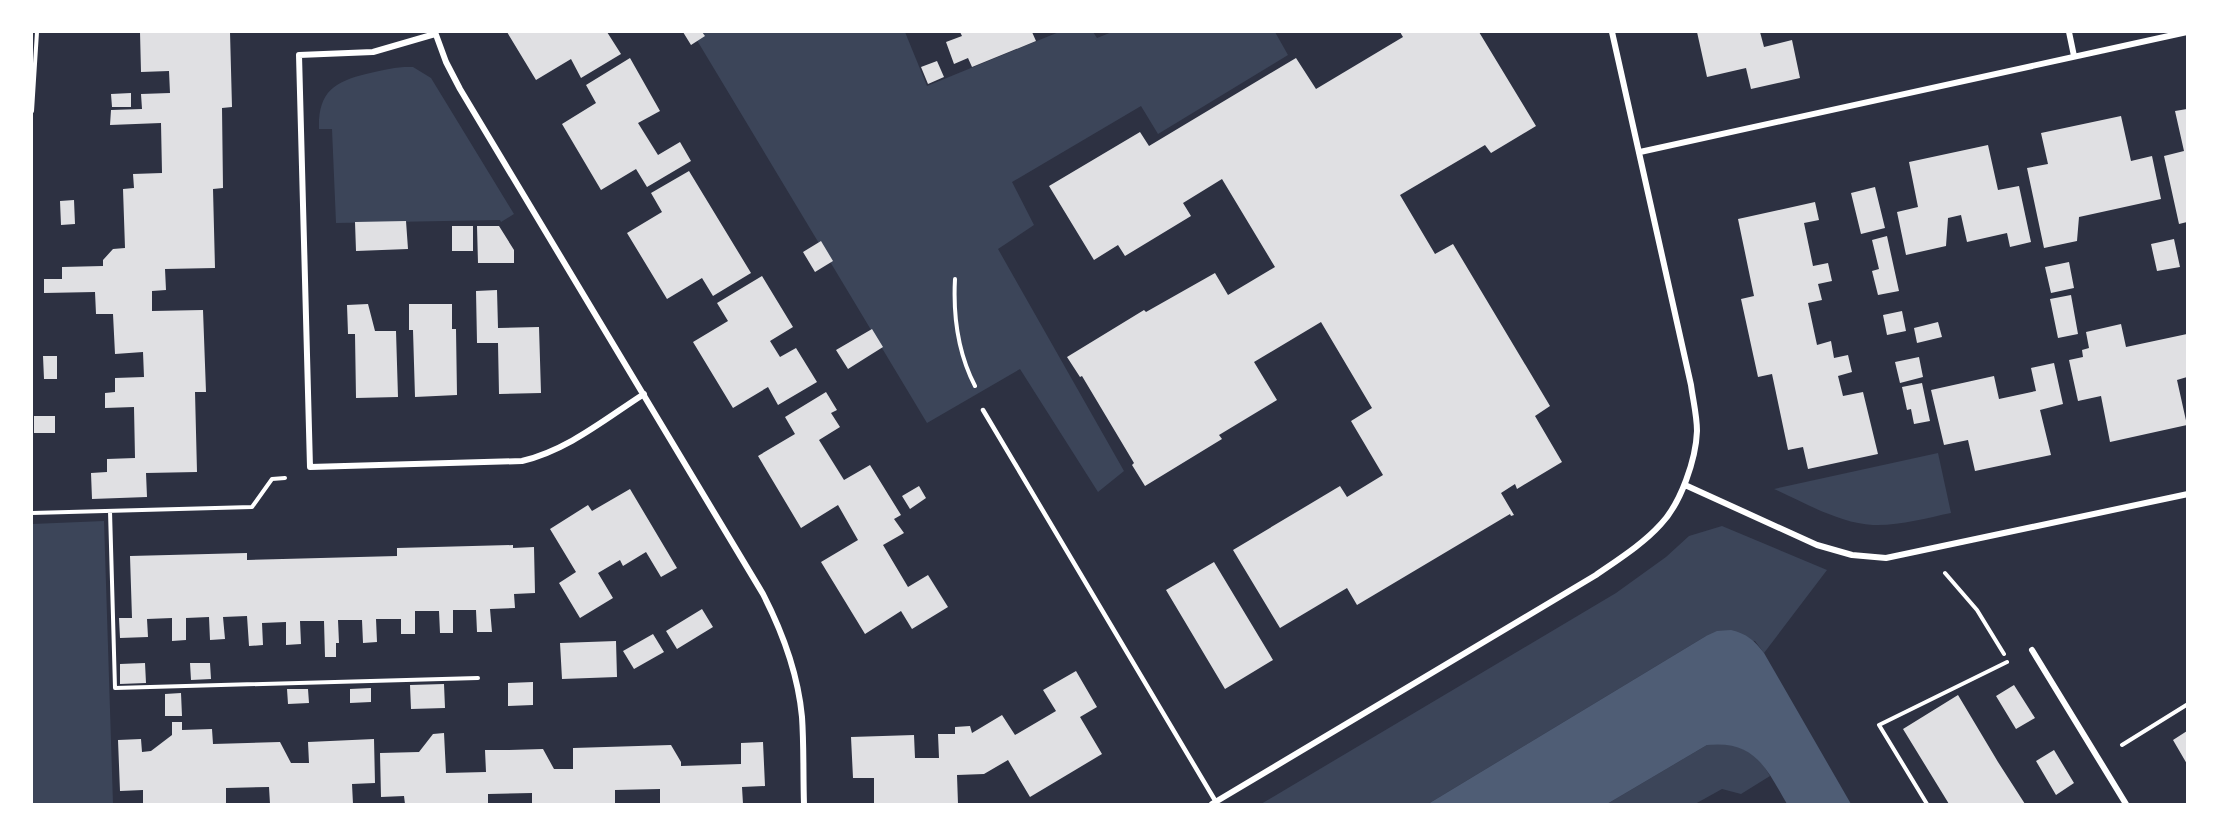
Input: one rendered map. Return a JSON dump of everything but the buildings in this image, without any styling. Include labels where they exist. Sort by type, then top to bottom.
[{"type":"street","points":[[1214,803],[1596,575],[1632,550],[1663,523],[1685,485],[1694,459],[1697,430],[1691,385],[1612,32]]},
{"type":"street","points":[[2069,32],[2074,56]]},
{"type":"street","points":[[1640,152],[2187,32]]},
{"type":"street","points":[[644,394],[562,447],[543,456],[522,461],[310,467],[299,55],[373,52],[435,33],[460,89],[644,394],[777,621],[788,649],[797,683],[802,717],[804,804]]},
{"type":"street","points":[[1685,485],[1817,545],[1852,555],[1886,558],[2187,494]]},
{"type":"street","points":[[2032,650],[2126,804]]},
{"type":"lane","points":[[983,410],[1214,803]]},
{"type":"path","points":[[32,111],[37,32]]},
{"type":"path","points":[[955,279],[955,314],[961,351],[979,393],[983,410]]},
{"type":"path","points":[[32,513],[252,507],[272,479],[294,478],[310,467]]},
{"type":"path","points":[[110,511],[115,688],[478,678]]},
{"type":"path","points":[[1931,550],[1944,571],[1977,610],[2007,662]]},
{"type":"path","points":[[1927,804],[1879,725],[2032,650]]},
{"type":"path","points":[[2098,759],[2187,705]]},
{"type":"shaded area","points":[[692,32],[905,32],[927,86],[1059,32],[1093,32],[1097,38],[1112,32],[1275,32],[1288,55],[1158,134],[1141,106],[1012,182],[1034,225],[998,249],[1124,471],[1098,492],[1020,369],[927,423]]},
{"type":"shaded area","points":[[413,67],[431,78],[514,214],[501,222],[500,220],[336,223],[332,129],[319,129],[321,106],[336,85],[354,77]]},
{"type":"shaded area","points":[[1938,453],[1951,513],[1893,524],[1873,525],[1822,512],[1774,489]]},
{"type":"shaded area","points":[[104,521],[113,804],[32,804],[32,524]]},
{"type":"shaded area","points":[[1722,526],[1827,570],[1764,653],[1755,641],[1706,636],[1428,804],[1261,804],[1616,593],[1666,557],[1689,536]]},
{"type":"shaded area","points":[[1731,630],[1750,638],[1764,653],[1851,804],[1787,804],[1765,768],[1748,752],[1737,747],[1707,745],[1607,804],[1428,804],[1706,636],[1717,631]]},
{"type":"shaded area","points":[[1721,743],[1745,749],[1761,762],[1770,776],[1741,794],[1722,789],[1695,804],[1607,804],[1707,745]]}]
